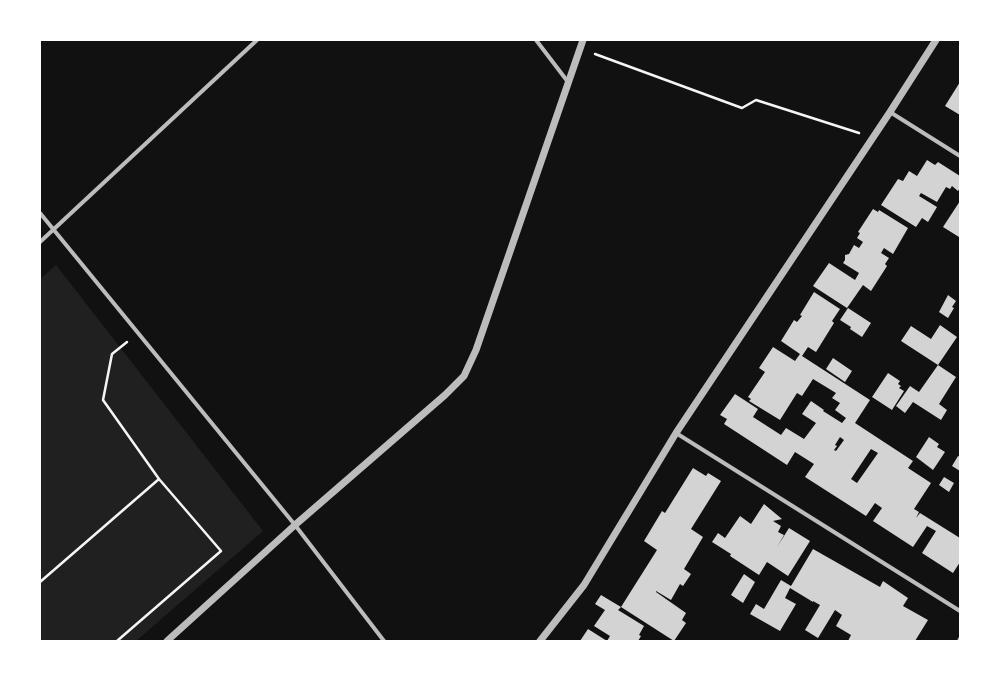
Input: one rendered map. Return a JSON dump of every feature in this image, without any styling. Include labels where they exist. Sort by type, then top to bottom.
[{"type":"street","points":[[40,242],[257,40]]},
{"type":"street","points":[[536,40],[568,82]]},
{"type":"street","points":[[167,641],[295,526],[445,395],[464,376],[476,350],[583,40]]},
{"type":"street","points":[[540,641],[584,585],[676,433],[873,138],[936,40]]},
{"type":"street","points":[[890,112],[960,156]]},
{"type":"street","points":[[40,213],[295,526],[384,641]]},
{"type":"street","points":[[676,433],[960,611]]},
{"type":"path","points":[[580,49],[742,108],[756,100],[873,138]]},
{"type":"path","points":[[117,641],[221,551],[159,479],[103,400],[112,354],[138,334]]},
{"type":"path","points":[[40,582],[159,479]]},
{"type":"shaded area","points":[[56,265],[263,531],[136,641],[40,641],[40,279]]},
{"type":"building","points":[[960,82],[960,115],[945,106]]},
{"type":"building","points":[[927,160],[935,165],[938,162],[960,176],[960,188],[958,191],[952,186],[950,189],[946,187],[937,202],[921,193],[919,196],[937,207],[928,222],[922,218],[916,227],[881,205],[898,179],[903,181],[909,171],[917,176]]},
{"type":"building","points":[[960,201],[960,235],[959,237],[943,227]]},
{"type":"building","points":[[873,209],[878,212],[879,210],[908,228],[893,254],[884,248],[881,253],[889,258],[885,264],[887,266],[871,291],[863,285],[847,308],[813,286],[829,263],[855,280],[859,273],[843,263],[845,260],[845,255],[849,254],[854,245],[859,248],[863,242],[857,238],[860,233],[858,232]]},
{"type":"building","points":[[814,292],[840,309],[832,321],[834,323],[816,352],[808,347],[802,356],[870,400],[855,423],[913,461],[908,468],[931,483],[914,509],[919,512],[916,518],[920,513],[960,538],[960,562],[953,573],[922,553],[936,531],[927,526],[913,547],[873,521],[882,508],[875,503],[866,516],[805,477],[814,464],[795,452],[787,465],[724,424],[727,419],[720,415],[735,394],[758,409],[753,417],[781,435],[786,428],[804,439],[816,423],[802,414],[811,401],[824,410],[823,411],[842,423],[846,418],[835,410],[840,403],[832,398],[836,393],[813,379],[802,396],[797,393],[780,420],[749,401],[751,399],[748,397],[765,372],[759,368],[773,347],[795,361],[800,354],[781,341],[794,320],[797,322],[802,316],[800,315]],"holes":[[[840,437],[844,440],[836,451],[834,450],[837,446],[835,445]],[[871,449],[878,453],[857,483],[851,479]]]},
{"type":"building","points":[[948,295],[956,301],[948,318],[939,312]]},
{"type":"building","points":[[848,308],[871,323],[862,337],[840,320]]},
{"type":"building","points":[[940,325],[957,337],[938,365],[901,341],[911,326],[931,339]]},
{"type":"building","points":[[833,358],[852,371],[845,382],[826,369]]},
{"type":"building","points":[[938,365],[956,377],[939,404],[947,410],[941,420],[913,402],[905,413],[896,406],[910,386],[919,392]]},
{"type":"building","points":[[888,373],[900,381],[898,384],[901,386],[899,388],[904,391],[892,410],[872,397]]},
{"type":"building","points":[[929,437],[939,444],[937,447],[945,452],[933,470],[916,457]]},
{"type":"building","points":[[958,456],[960,457],[960,471],[952,466]]},
{"type":"building","points":[[693,468],[706,476],[708,473],[721,481],[691,529],[703,537],[684,569],[691,574],[683,586],[680,584],[671,600],[656,591],[686,613],[682,620],[686,623],[674,641],[621,607],[657,550],[644,541],[662,511],[665,513]]},
{"type":"building","points":[[944,477],[954,483],[949,492],[939,485]]},
{"type":"building","points":[[764,504],[782,519],[773,521],[781,526],[778,532],[784,535],[777,547],[789,528],[810,541],[788,576],[767,562],[759,575],[712,542],[718,533],[725,538],[740,516],[751,524]]},
{"type":"building","points":[[813,549],[880,587],[883,581],[908,598],[903,606],[928,620],[915,641],[848,641],[851,635],[836,626],[842,615],[835,610],[818,638],[805,630],[820,605],[790,588],[785,598],[796,604],[780,631],[750,614],[756,604],[764,609],[781,580],[791,586]]},
{"type":"building","points":[[744,574],[755,582],[743,603],[731,595]]},
{"type":"building","points":[[601,595],[621,607],[618,610],[644,626],[639,635],[641,636],[638,641],[607,641],[610,636],[594,626],[605,610],[595,604]]},
{"type":"building","points":[[588,629],[607,641],[580,641]]}]
